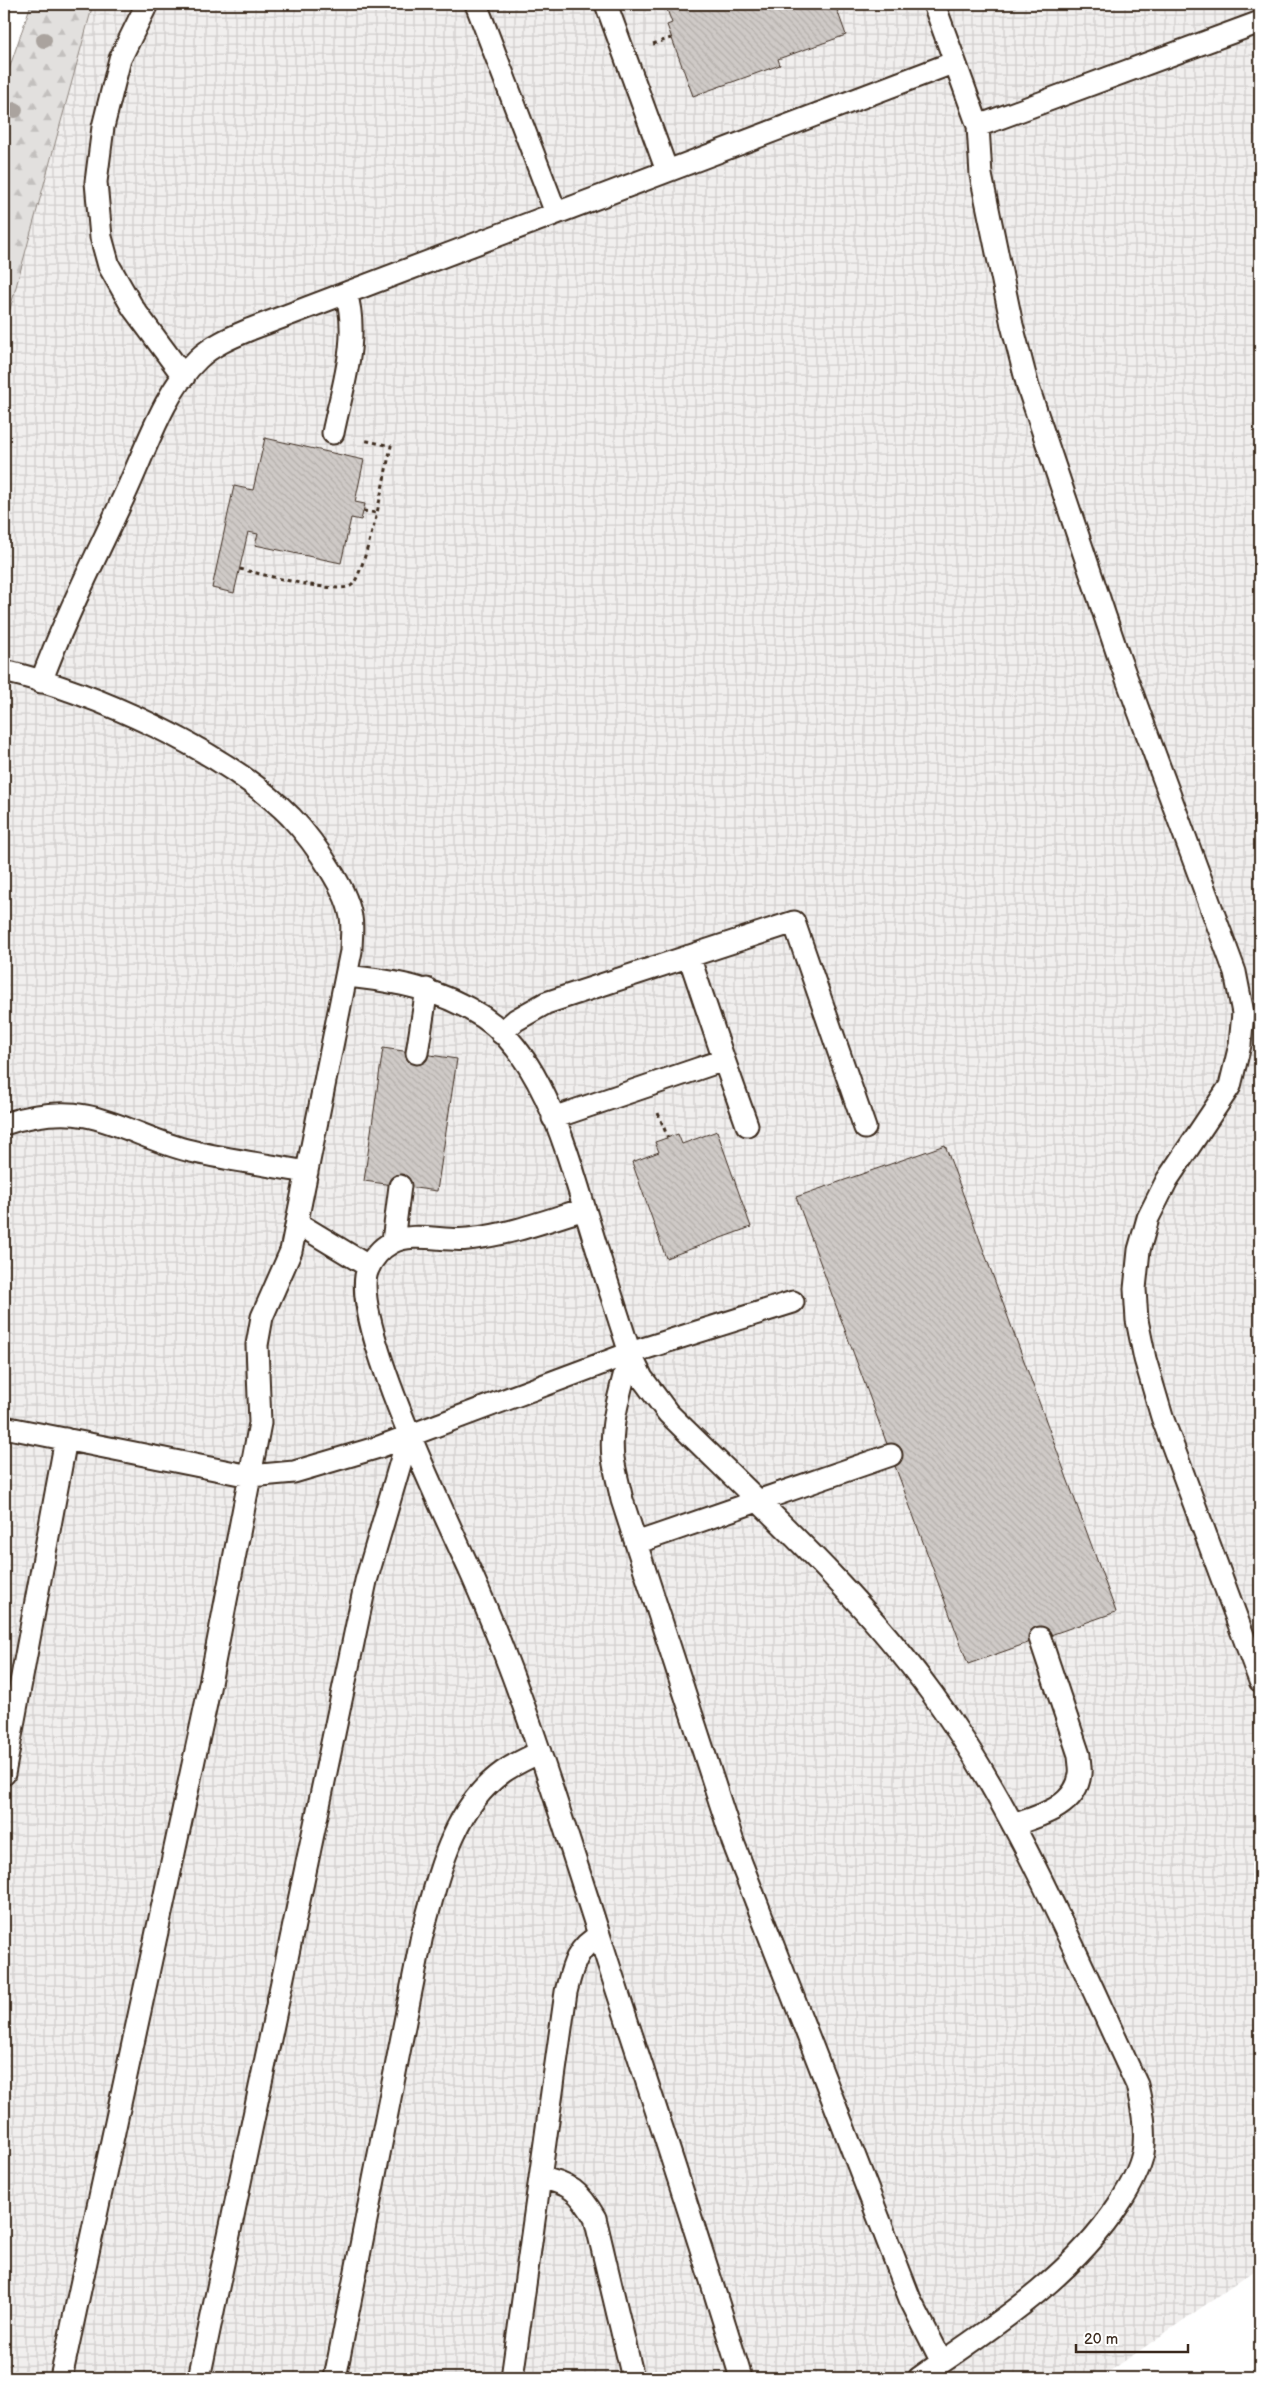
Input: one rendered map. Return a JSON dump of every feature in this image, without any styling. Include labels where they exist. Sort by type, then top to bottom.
[{"type":"lane","points":[[147,4],[120,59],[103,127],[96,182],[101,236],[109,266],[133,308],[184,377]]},
{"type":"lane","points":[[476,4],[556,214]]},
{"type":"lane","points":[[606,4],[667,171]]},
{"type":"lane","points":[[934,4],[978,126],[981,175],[1012,325],[1028,386],[1118,655],[1235,972],[1243,1013],[1240,1045],[1230,1086],[1167,1180],[1148,1218],[1139,1250],[1135,1289],[1137,1320],[1145,1359],[1162,1417],[1260,1682]]},
{"type":"lane","points":[[978,126],[1260,22]]},
{"type":"lane","points":[[41,682],[55,644],[155,426],[184,377],[198,359],[218,344],[346,293],[955,62]]},
{"type":"lane","points":[[333,433],[351,336],[352,319],[346,293]]},
{"type":"lane","points":[[4,671],[89,697],[210,756],[254,785],[292,818],[317,848],[342,889],[352,918],[351,951],[291,1251],[262,1317],[257,1345],[260,1423],[206,1704],[61,2378]]},
{"type":"lane","points":[[501,1033],[516,1020],[546,1003],[794,922],[865,1128]]},
{"type":"lane","points":[[689,956],[747,1126]]},
{"type":"lane","points":[[346,976],[390,981],[427,989],[460,1003],[484,1018],[517,1048],[539,1086],[553,1118],[630,1353],[642,1378],[668,1413],[857,1602],[933,1695],[1013,1826],[1138,2086],[1144,2116],[1143,2153],[1132,2183],[1103,2228],[1058,2275],[1014,2311],[919,2378]]},
{"type":"lane","points":[[417,1053],[427,989]]},
{"type":"lane","points":[[553,1118],[724,1060]]},
{"type":"lane","points":[[4,1124],[20,1119],[56,1115],[86,1116],[155,1141],[190,1151],[307,1172]]},
{"type":"lane","points":[[393,1241],[400,1186]]},
{"type":"lane","points":[[584,1209],[524,1228],[466,1240],[418,1238],[393,1241],[380,1251],[368,1266],[362,1284],[368,1317],[408,1437],[486,1606],[529,1717],[741,2378]]},
{"type":"lane","points":[[297,1223],[368,1266]]},
{"type":"lane","points":[[4,1427],[250,1476],[294,1472],[408,1437],[630,1353],[793,1302]]},
{"type":"lane","points":[[630,1353],[619,1395],[614,1429],[613,1457],[622,1500],[733,1842],[910,2298],[942,2362]]},
{"type":"lane","points":[[199,2378],[366,1581],[408,1437]]},
{"type":"lane","points":[[4,1774],[66,1440]]},
{"type":"lane","points":[[636,1543],[891,1455]]},
{"type":"lane","points":[[1013,1826],[1057,1809],[1070,1797],[1080,1775],[1079,1755],[1040,1638]]},
{"type":"lane","points":[[335,2378],[422,1935],[439,1871],[454,1834],[475,1799],[502,1772],[540,1752]]},
{"type":"lane","points":[[512,2378],[568,1983],[573,1965],[582,1948],[599,1936]]},
{"type":"lane","points":[[540,2178],[569,2186],[585,2200],[595,2218],[633,2378]]},
{"type":"path","points":[[648,46],[672,38]]},
{"type":"path","points":[[240,569],[320,587],[343,589],[350,587],[358,576],[377,513],[391,446]]},
{"type":"path","points":[[363,511],[377,513]]},
{"type":"shaded area","points":[[93,4],[1260,4],[1260,2267],[1100,2378],[4,2378],[4,331]]},
{"type":"green space","points":[[31,4],[93,4],[4,331],[4,84]]},
{"type":"building","points":[[665,4],[835,4],[846,35],[778,59],[780,65],[693,96],[667,25],[672,23]]},
{"type":"building","points":[[265,438],[364,460],[355,502],[365,504],[361,520],[351,518],[341,563],[255,545],[258,534],[248,532],[234,593],[212,588],[234,486],[253,490]]},
{"type":"building","points":[[383,1048],[457,1059],[437,1191],[364,1181]]},
{"type":"building","points":[[717,1131],[751,1227],[666,1258],[632,1162],[659,1152],[655,1142],[678,1134],[682,1144]]},
{"type":"building","points":[[945,1145],[1116,1612],[968,1664],[796,1197]]}]
